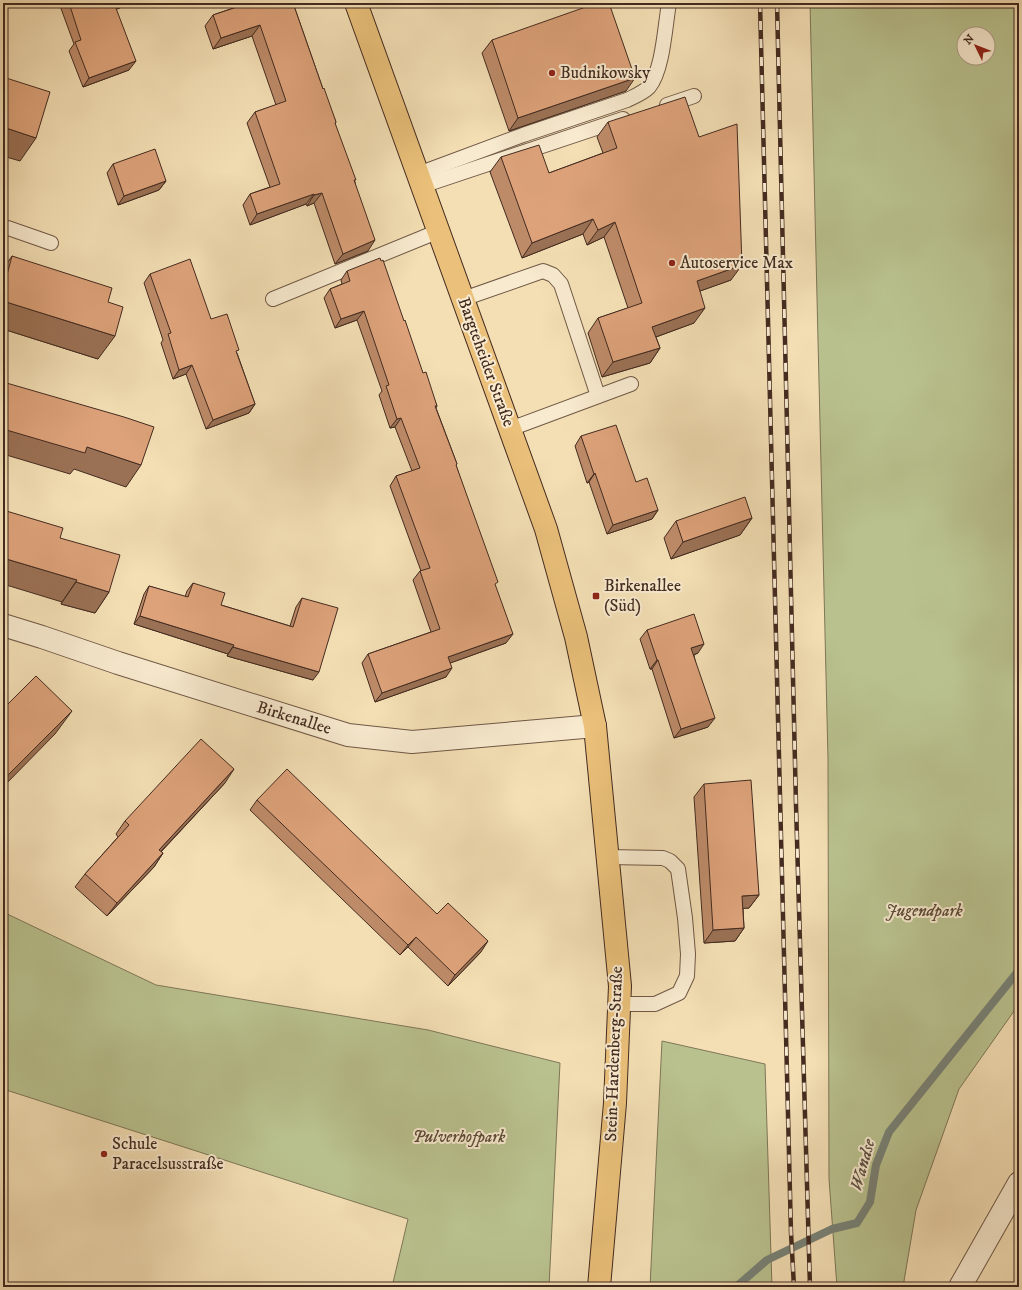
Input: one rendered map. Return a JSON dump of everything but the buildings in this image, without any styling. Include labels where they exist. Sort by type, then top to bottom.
[{"type":"main road","name":"Bargteheider Straße","points":[[356,3],[546,529],[576,637],[595,726]]},
{"type":"main road","name":"Stein-Hardenberg-Straße","points":[[595,726],[620,986],[615,1103],[599,1287]]},
{"type":"street","name":"Birkenallee","points":[[3,625],[118,663],[348,734],[412,742],[595,726]]},
{"type":"street","points":[[960,1287],[1012,1206],[1019,1183]]},
{"type":"lane","points":[[420,180],[523,136],[627,100],[640,94],[648,88],[655,78],[659,66],[669,3]]},
{"type":"lane","points":[[657,108],[694,96]]},
{"type":"lane","points":[[420,180],[635,116]]},
{"type":"lane","points":[[3,230],[8,228],[51,243]]},
{"type":"lane","points":[[273,299],[439,231]]},
{"type":"lane","points":[[463,299],[543,271],[553,275],[561,284],[598,396]]},
{"type":"lane","points":[[510,429],[631,384]]},
{"type":"lane","points":[[608,857],[663,858],[670,861],[678,869],[688,954],[687,976],[679,993],[655,1004],[619,1004]]},
{"type":"green space","name":"Jugendpark","points":[[810,3],[1019,3],[1019,1004],[959,1089],[916,1210],[903,1287],[837,1287],[829,1179],[828,759]]},
{"type":"green space","name":"Pulverhofpark","points":[[3,912],[156,985],[428,1030],[560,1063],[549,1287],[392,1287],[408,1219],[3,1089]]},
{"type":"green space","points":[[662,1041],[765,1064],[772,1287],[650,1287]]},
{"type":"waterway","name":"Wandse","points":[[736,1287],[767,1260],[832,1229],[857,1223],[870,1202],[876,1165],[889,1132],[1019,970]]},
{"type":"railway","points":[[760,3],[791,1233],[794,1287]]},
{"type":"railway","points":[[777,3],[796,805],[810,1287]]},
{"type":"place","name":"Budnikowsky","points":[[552,73]]},
{"type":"place","name":"Autoservice Max","points":[[672,263]]},
{"type":"place","name":"Birkenallee (Süd)","points":[[596,596]]},
{"type":"place","name":"Schule Paracelsusstraße","points":[[104,1154]]}]
